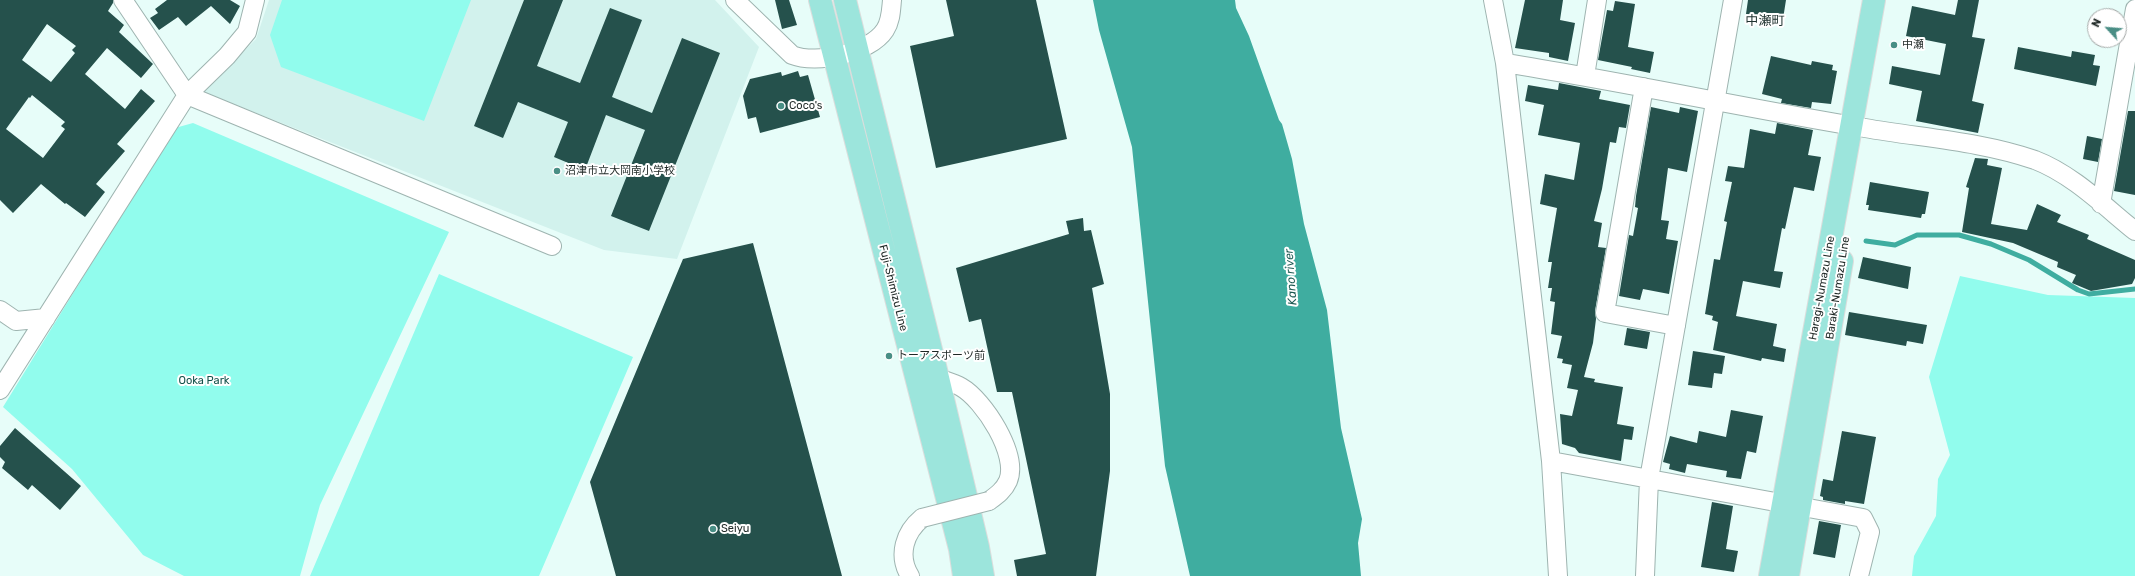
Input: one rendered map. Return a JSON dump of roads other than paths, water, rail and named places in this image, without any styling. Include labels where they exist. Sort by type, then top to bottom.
[{"type":"main road","name":"Fuji-Shimizu Line","points":[[820,0],[956,534],[964,576]]},
{"type":"main road","name":"Fuji-Shimizu Line","points":[[845,0],[938,378],[978,547],[983,576]]},
{"type":"main road","points":[[1858,127],[1874,0]]},
{"type":"main road","name":"Baraki-Numazu Line","points":[[1788,576],[1792,504],[1858,127],[1886,0]]},
{"type":"main road","points":[[1770,576],[1792,504]]},
{"type":"street","points":[[123,0],[187,95],[552,246]]},
{"type":"street","points":[[0,390],[187,95],[227,56],[247,32],[255,0]]},
{"type":"street","points":[[735,0],[792,55],[802,59],[812,60],[858,50],[881,36],[890,21],[892,0]]},
{"type":"street","points":[[1493,0],[1505,63],[1551,461],[1558,576]]},
{"type":"street","points":[[1585,76],[1597,0]]},
{"type":"street","points":[[1645,576],[1649,479],[1733,0]]},
{"type":"street","points":[[2101,204],[2135,9]]},
{"type":"street","points":[[1505,63],[1644,86],[1858,127],[1989,148],[2036,161],[2066,176],[2135,231]]},
{"type":"street","points":[[1644,86],[1605,313],[1676,326]]},
{"type":"street","points":[[0,310],[16,321],[46,318]]},
{"type":"street","points":[[910,576],[903,559],[903,549],[908,534],[915,524],[922,518],[989,501],[1004,489],[1009,480],[1008,450],[995,424],[962,387],[938,378]]},
{"type":"street","points":[[1551,461],[1863,518],[1870,532],[1859,576]]},
{"type":"water","name":"Kano river","points":[[1093,0],[1235,0],[1236,8],[1249,36],[1279,120],[1282,124],[1292,159],[1304,224],[1327,310],[1341,428],[1362,519],[1358,543],[1361,576],[1190,576],[1165,466],[1132,147],[1099,30]]},
{"type":"waterway","points":[[1866,241],[1895,245],[1917,235],[1959,235],[1991,244],[2029,260],[2078,290],[2089,294],[2135,289]]},
{"type":"place","name":"中瀬","points":[[1894,45]]},
{"type":"place","name":"Coco's","points":[[781,106]]},
{"type":"place","name":"沼津市立大岡南小学校","points":[[557,171]]},
{"type":"place","name":"トーアスポーツ前","points":[[889,356]]},
{"type":"place","name":"Seiyu","points":[[713,529]]},
{"type":"district","name":"中瀬町","points":[[1765,21]]},
{"type":"park label","name":"Ooka Park","points":[[204,381]]}]
